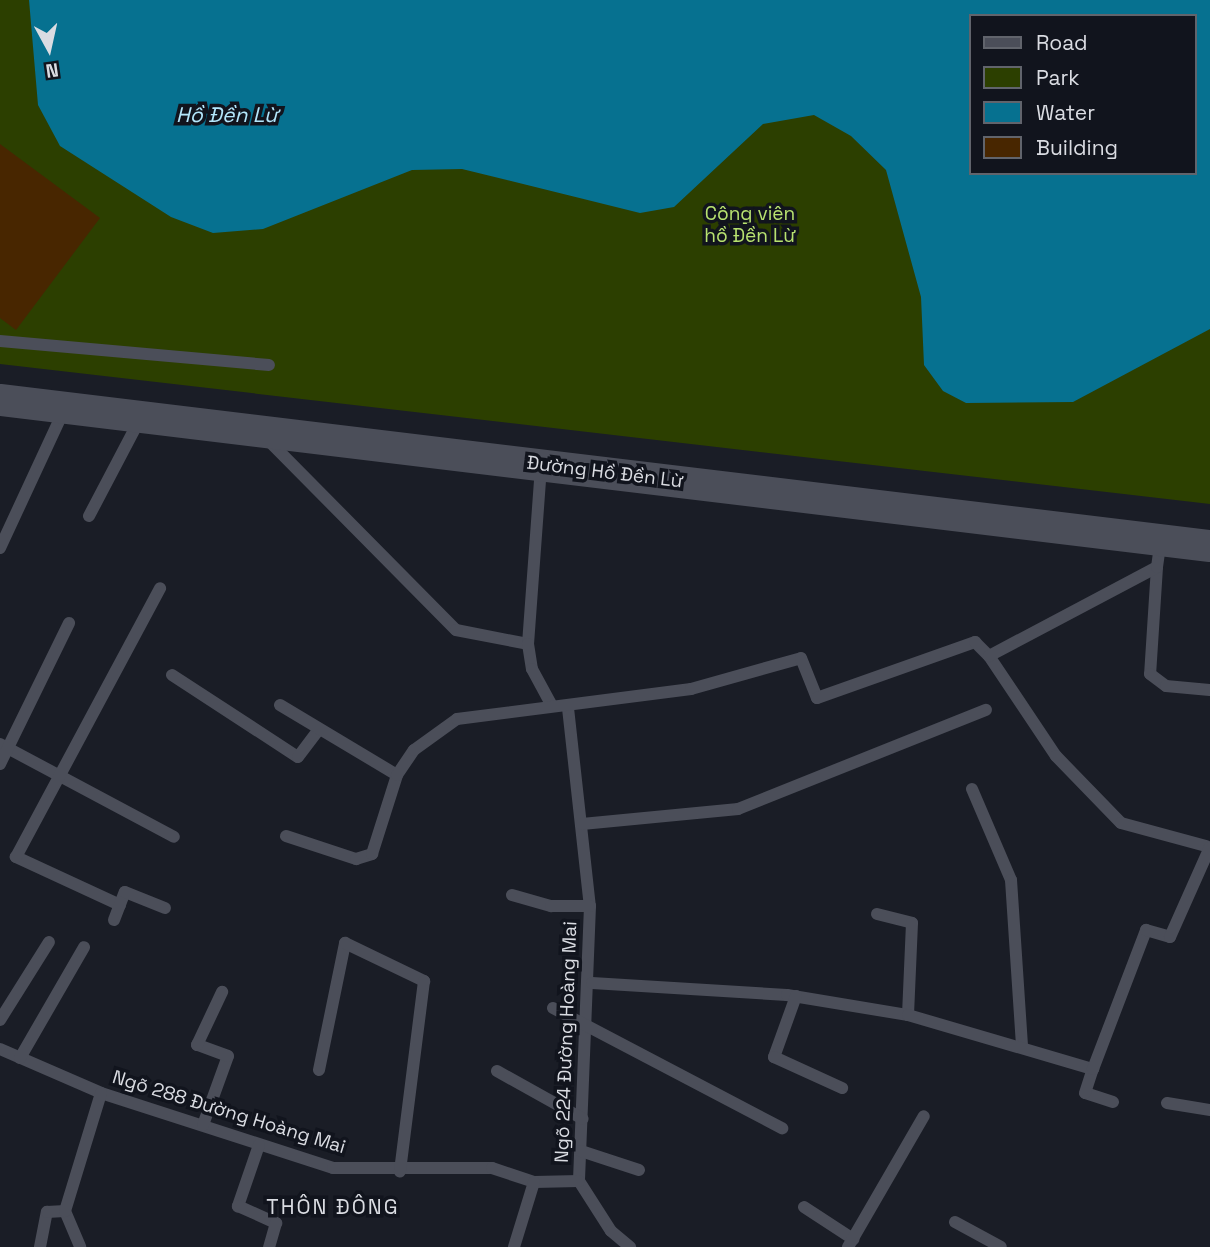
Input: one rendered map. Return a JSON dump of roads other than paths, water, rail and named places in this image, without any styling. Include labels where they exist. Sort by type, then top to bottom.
[{"type":"street","name":"Đường Hồ Đền Lừ","points":[[0,400],[541,464],[1159,553],[1210,546]]},
{"type":"lane","points":[[0,341],[269,365]]},
{"type":"lane","points":[[0,548],[65,407]]},
{"type":"lane","points":[[89,516],[141,416]]},
{"type":"lane","points":[[259,430],[456,630],[528,643]]},
{"type":"lane","points":[[541,464],[528,643],[532,669],[552,706]]},
{"type":"lane","points":[[989,656],[1159,553]]},
{"type":"lane","points":[[1159,553],[1150,674],[1166,686],[1210,690]]},
{"type":"lane","points":[[120,905],[16,857],[160,588]]},
{"type":"lane","points":[[0,764],[4,747],[69,623]]},
{"type":"lane","points":[[286,836],[356,859],[372,854],[397,775],[414,750],[457,719],[552,706],[568,708],[691,689],[801,658],[817,698],[975,642],[989,656],[1056,756],[1121,823],[1208,847],[1170,937],[1146,930],[1093,1069],[1085,1093],[1113,1102]]},
{"type":"lane","points":[[172,675],[298,757],[319,729]]},
{"type":"lane","points":[[280,705],[397,775]]},
{"type":"lane","name":"Ngõ 224 Đường Hoàng Mai","points":[[568,708],[590,906],[592,983],[579,1181],[611,1231],[630,1247]]},
{"type":"lane","points":[[582,824],[738,809],[794,792],[986,710]]},
{"type":"lane","points":[[4,747],[174,837]]},
{"type":"lane","points":[[972,789],[1011,880],[1022,1045]]},
{"type":"lane","points":[[114,920],[125,892],[165,908]]},
{"type":"lane","points":[[512,895],[551,906],[590,906]]},
{"type":"lane","points":[[877,914],[912,923],[908,1015]]},
{"type":"lane","points":[[0,1020],[49,943]]},
{"type":"lane","points":[[319,1070],[345,943],[424,981],[400,1171]]},
{"type":"lane","points":[[20,1058],[83,947]]},
{"type":"lane","points":[[592,983],[796,996],[908,1015],[1022,1045],[1093,1069]]},
{"type":"lane","points":[[203,1125],[228,1056],[197,1045],[222,992]]},
{"type":"lane","points":[[796,996],[774,1056],[842,1088]]},
{"type":"lane","points":[[553,1008],[782,1128]]},
{"type":"lane","name":"Ngõ 288 Đường Hoàng Mai","points":[[0,1049],[101,1093],[333,1168],[400,1171],[492,1168],[534,1182],[579,1181]]},
{"type":"lane","points":[[497,1071],[583,1119]]},
{"type":"lane","points":[[80,1247],[65,1211],[101,1093]]},
{"type":"lane","points":[[1167,1103],[1210,1110]]},
{"type":"lane","points":[[804,1207],[851,1243],[924,1116]]},
{"type":"lane","points":[[259,1145],[238,1206],[276,1223],[269,1247]]},
{"type":"lane","points":[[581,1151],[639,1170]]},
{"type":"lane","points":[[514,1247],[534,1182]]},
{"type":"lane","points":[[40,1247],[47,1212],[65,1211]]},
{"type":"lane","points":[[955,1222],[1001,1247]]},
{"type":"water","name":"Hồ Đền Lừ","points":[[29,0],[1210,0],[1210,329],[1073,402],[966,403],[943,391],[924,365],[921,297],[886,170],[851,136],[814,115],[763,124],[674,207],[640,213],[462,169],[412,170],[263,229],[213,233],[171,217],[60,146],[38,105]]},
{"type":"district","name":"THÔN ĐÔNG","points":[[333,1207]]},
{"type":"park label","name":"Công viên hồ Đền Lừ","points":[[750,225]]}]
